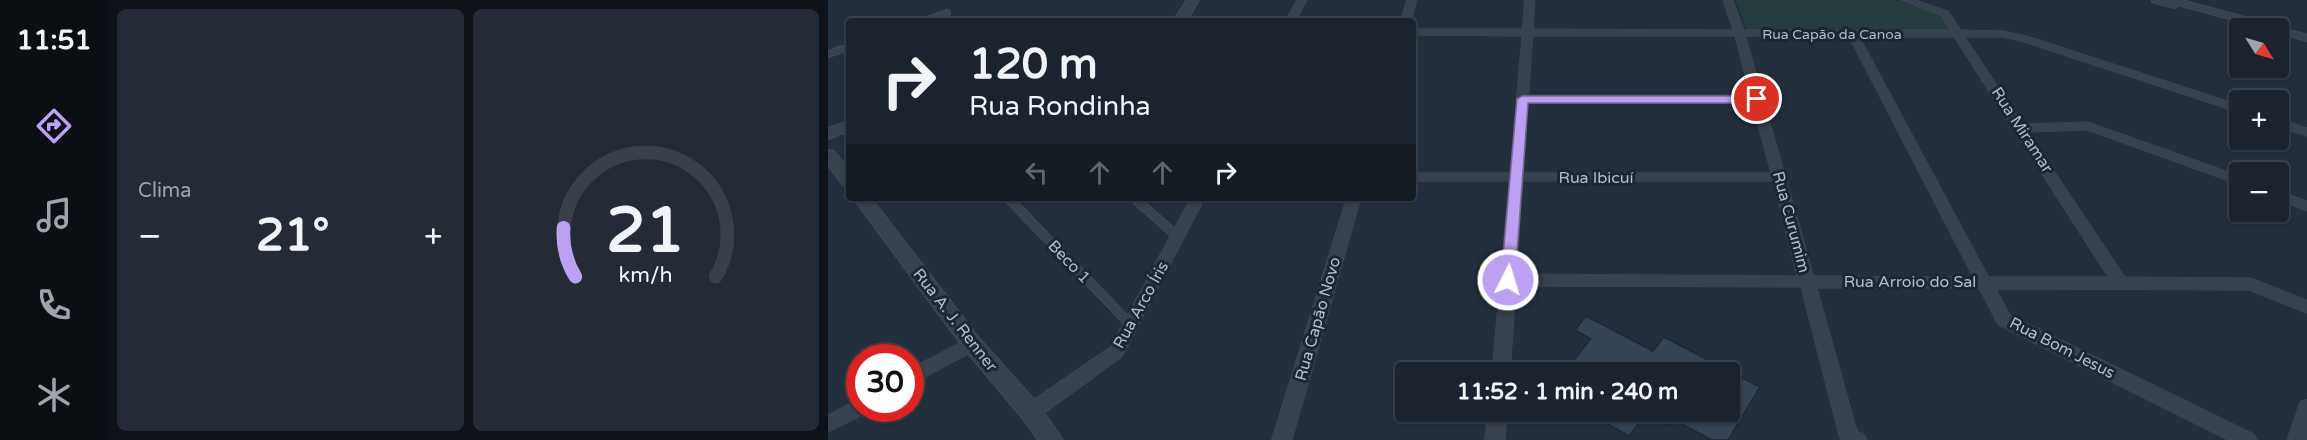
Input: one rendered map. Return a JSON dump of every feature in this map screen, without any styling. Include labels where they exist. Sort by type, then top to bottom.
[{"type":"street","points":[[1182,18],[1193,0]]},
{"type":"street","points":[[1293,18],[1302,0]]},
{"type":"street","points":[[1407,18],[1412,0]]},
{"type":"street","points":[[1502,362],[1530,0]]},
{"type":"street","name":"Rua Curumim","points":[[1728,0],[1740,34],[1849,436],[1857,440]]},
{"type":"street","name":"Rua Miramar","points":[[1905,0],[1944,13],[1960,34],[2120,283]]},
{"type":"street","name":"Rua Capão da Canoa","points":[[1416,32],[2002,34],[2023,38],[2229,105]]},
{"type":"street","name":"Rua Bom Jesus","points":[[1853,34],[2004,320],[2247,440]]},
{"type":"street","points":[[1522,99],[1757,99]]},
{"type":"street","points":[[2020,128],[2088,126],[2229,177]]},
{"type":"street","points":[[2289,126],[2307,132]]},
{"type":"street","points":[[828,134],[846,127]]},
{"type":"street","points":[[828,155],[846,175]]},
{"type":"street","name":"Rua Ibicuí","points":[[1416,177],[1779,177]]},
{"type":"street","points":[[2289,199],[2307,206]]},
{"type":"street","name":"Rua A. J. Renner","points":[[864,201],[972,344],[1052,440]]},
{"type":"street","name":"Rua Arco Íris","points":[[1030,412],[1116,352],[1196,201]]},
{"type":"street","name":"Rua Capão Novo","points":[[1282,440],[1353,201]]},
{"type":"street","name":"Rua Arroio do Sal","points":[[1508,280],[2250,284],[2307,307]]},
{"type":"street","points":[[924,370],[972,344]]},
{"type":"street","points":[[2297,440],[2307,408]]},
{"type":"street","points":[[828,424],[846,414]]},
{"type":"street","points":[[1495,440],[1497,422]]},
{"type":"lane","points":[[2155,0],[2229,20]]},
{"type":"lane","points":[[2170,0],[2237,18]]},
{"type":"lane","points":[[934,18],[947,14]]},
{"type":"lane","points":[[2289,35],[2307,40]]},
{"type":"lane","points":[[828,54],[846,48]]},
{"type":"lane","name":"Beco 1","points":[[1011,201],[1131,325]]},
{"type":"lane","points":[[1137,201],[1178,237]]},
{"type":"green space","points":[[1736,0],[1895,0],[1938,14],[1950,31],[1747,30]]},
{"type":"building","points":[[1586,316],[1653,351],[1664,337],[1712,362],[1572,362],[1591,339],[1575,330]]},
{"type":"building","points":[[1740,377],[1760,387],[1740,420]]},
{"type":"building","points":[[1607,422],[1640,422],[1629,436]]},
{"type":"building","points":[[1678,422],[1739,422],[1728,440],[1712,440]]},
{"type":"route","points":[[1508,280],[1522,99],[1757,99]]}]
